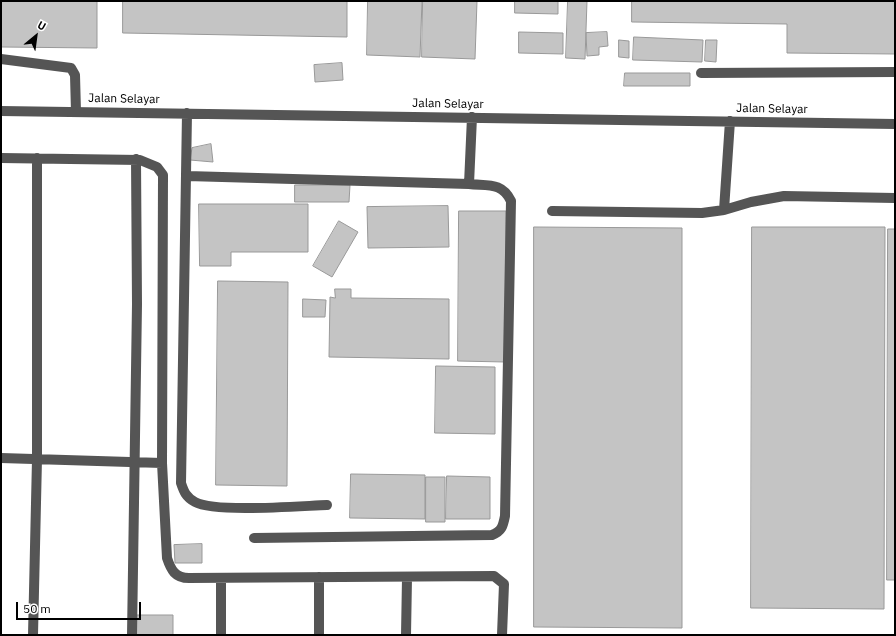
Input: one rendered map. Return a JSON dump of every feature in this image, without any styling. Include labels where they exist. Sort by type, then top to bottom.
[{"type":"street","points":[[1,59],[71,68],[75,74],[76,112]]},
{"type":"street","points":[[701,73],[895,72]]},
{"type":"street","name":"Jalan Selayar","points":[[1,110],[895,124]]},
{"type":"street","points":[[187,113],[181,483],[185,495],[196,503],[224,507],[327,505]]},
{"type":"street","points":[[469,184],[472,117]]},
{"type":"street","points":[[724,210],[730,121]]},
{"type":"street","points":[[1,158],[136,160],[151,163],[161,170],[163,175],[162,463],[166,558],[172,571],[180,578],[407,578],[494,576],[500,579],[504,584],[502,635]]},
{"type":"street","points":[[33,635],[37,459],[37,158]]},
{"type":"street","points":[[132,635],[137,304],[136,160]]},
{"type":"street","points":[[187,176],[469,184],[500,187],[506,192],[511,201],[505,516],[503,528],[499,533],[492,535],[254,538]]},
{"type":"street","points":[[552,211],[702,213],[724,210],[751,202],[784,196],[895,198]]},
{"type":"street","points":[[1,458],[162,463]]},
{"type":"street","points":[[319,577],[319,635]]},
{"type":"street","points":[[221,578],[221,635]]},
{"type":"street","points":[[406,635],[407,578]]},
{"type":"building","points":[[1,1],[97,1],[97,48],[1,47]]},
{"type":"building","points":[[123,1],[347,1],[347,37],[123,33]]},
{"type":"building","points":[[368,1],[422,1],[420,57],[367,55]]},
{"type":"building","points":[[423,1],[477,1],[475,59],[422,57]]},
{"type":"building","points":[[515,1],[558,1],[558,14],[515,13]]},
{"type":"building","points":[[568,1],[587,1],[585,59],[566,58]]},
{"type":"building","points":[[632,1],[895,1],[895,54],[787,53],[787,24],[632,22]]},
{"type":"building","points":[[519,32],[563,33],[563,54],[519,53]]},
{"type":"building","points":[[607,32],[608,46],[599,47],[599,55],[587,56],[586,33]]},
{"type":"building","points":[[634,37],[703,40],[702,62],[633,60]]},
{"type":"building","points":[[619,40],[629,41],[629,58],[619,57]]},
{"type":"building","points":[[706,40],[717,40],[716,62],[705,61]]},
{"type":"building","points":[[342,63],[343,80],[315,82],[314,65]]},
{"type":"building","points":[[625,73],[690,73],[690,86],[624,86]]},
{"type":"building","points":[[211,144],[213,162],[190,160],[192,148]]},
{"type":"building","points":[[295,185],[350,185],[349,202],[295,202]]},
{"type":"building","points":[[199,204],[308,204],[308,252],[231,252],[231,266],[200,266]]},
{"type":"building","points":[[448,206],[449,247],[368,248],[367,207]]},
{"type":"building","points":[[459,211],[506,211],[505,362],[458,361]]},
{"type":"building","points":[[339,221],[358,232],[332,277],[313,266]]},
{"type":"building","points":[[534,227],[682,228],[682,628],[534,627]]},
{"type":"building","points":[[752,227],[885,227],[884,609],[751,608]]},
{"type":"building","points":[[888,229],[895,229],[895,580],[887,580]]},
{"type":"building","points":[[218,281],[288,282],[287,486],[216,485]]},
{"type":"building","points":[[335,289],[351,289],[351,298],[449,299],[449,359],[329,357],[330,297],[335,298]]},
{"type":"building","points":[[303,299],[326,300],[325,317],[303,317]]},
{"type":"building","points":[[436,366],[495,367],[495,434],[435,433]]},
{"type":"building","points":[[351,474],[425,475],[425,519],[350,518]]},
{"type":"building","points":[[447,476],[490,477],[490,519],[446,519]]},
{"type":"building","points":[[426,477],[445,477],[445,522],[426,522]]},
{"type":"building","points":[[202,544],[202,563],[175,563],[174,545]]},
{"type":"building","points":[[134,615],[173,615],[173,635],[134,635]]}]
